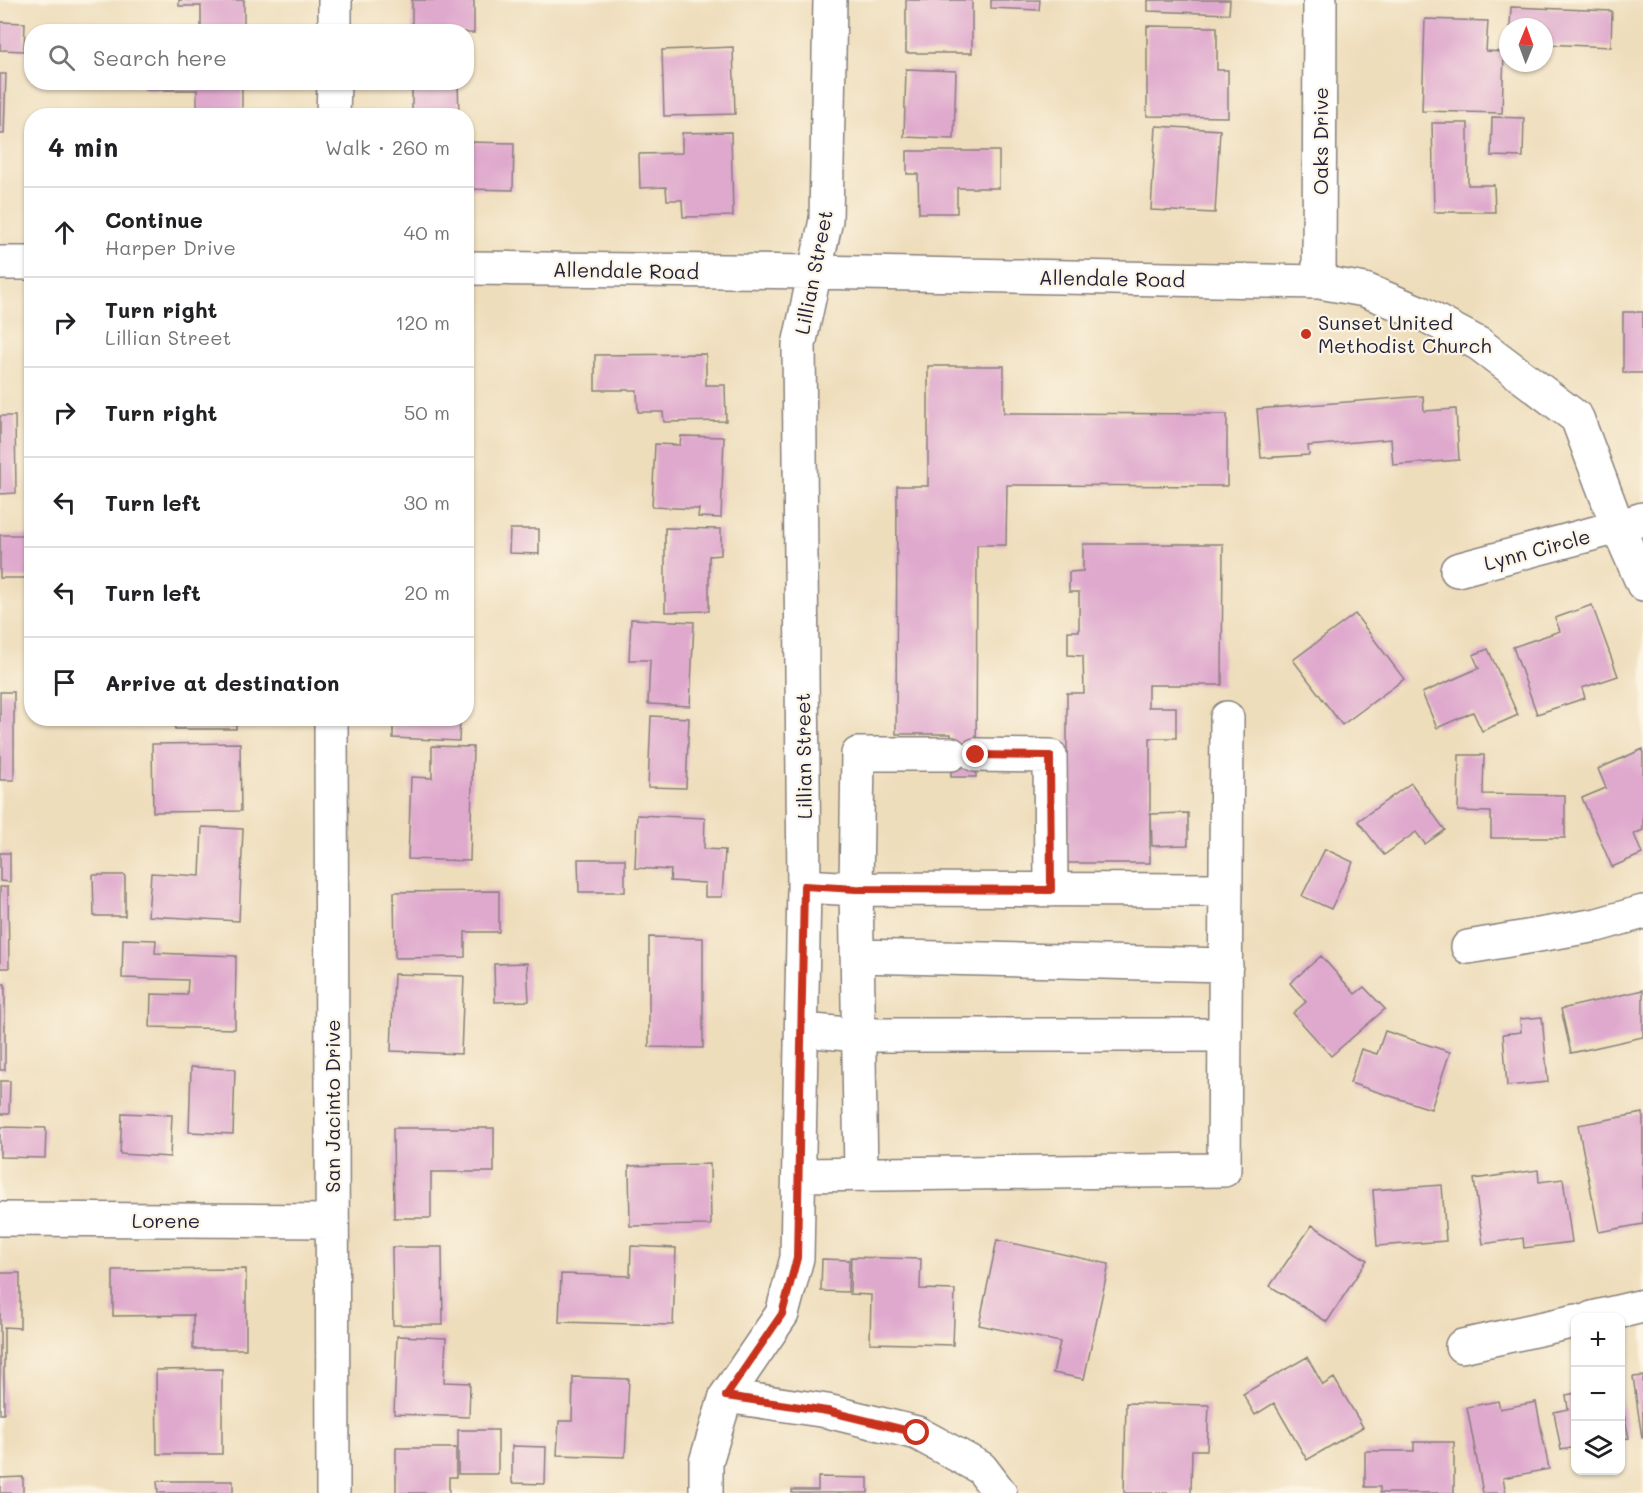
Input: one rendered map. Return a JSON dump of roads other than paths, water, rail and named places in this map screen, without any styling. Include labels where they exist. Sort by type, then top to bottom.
[{"type":"street","points":[[335,0],[335,24]]},
{"type":"street","name":"Lillian Street","points":[[706,1493],[706,1462],[726,1396],[782,1314],[797,1258],[804,886],[799,345],[826,220],[830,0]]},
{"type":"street","name":"Oaks Drive","points":[[1319,282],[1320,0]]},
{"type":"street","points":[[333,108],[334,90]]},
{"type":"street","points":[[0,263],[24,263]]},
{"type":"street","name":"Allendale Road","points":[[474,268],[1319,282],[1365,290],[1421,313],[1479,344],[1577,418],[1630,523]]},
{"type":"street","points":[[1630,523],[1643,584]]},
{"type":"street","name":"Lynn Circle","points":[[1457,570],[1630,523]]},
{"type":"street","points":[[800,1175],[1224,1170],[1227,718]]},
{"type":"street","name":"San Jacinto Drive","points":[[332,726],[333,1493]]},
{"type":"street","points":[[861,1173],[856,889],[858,754],[1050,756],[1051,890]]},
{"type":"street","points":[[804,886],[856,889],[1226,890]]},
{"type":"street","points":[[1468,947],[1597,925],[1643,912]]},
{"type":"street","points":[[857,956],[1226,964]]},
{"type":"street","points":[[802,1030],[859,1035],[1225,1035]]},
{"type":"street","name":"Lorene","points":[[0,1220],[332,1221]]},
{"type":"street","points":[[1611,1313],[1643,1306]]},
{"type":"street","points":[[1462,1346],[1571,1322]]},
{"type":"street","points":[[726,1396],[827,1411],[917,1433],[981,1468],[1000,1493]]},
{"type":"place","name":"Sunset United Methodist Church","points":[[1306,334]]}]
